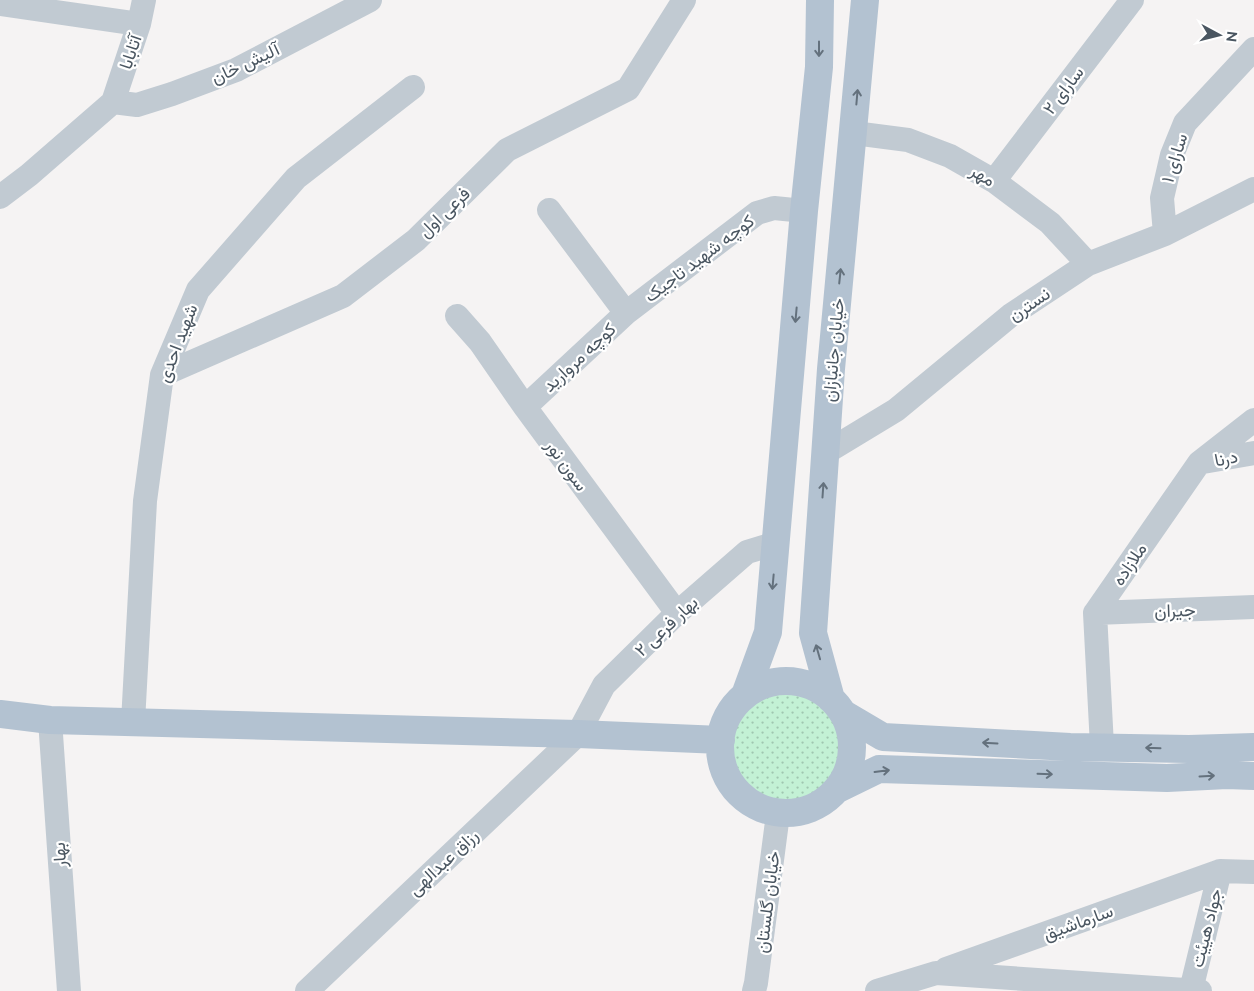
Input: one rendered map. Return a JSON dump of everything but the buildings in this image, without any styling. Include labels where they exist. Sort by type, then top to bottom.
[{"type":"main road","points":[[746,695],[768,632],[804,211],[819,67],[820,0]]},
{"type":"main road","name":"خیابان جانبازان","points":[[838,707],[813,633],[831,369],[865,0]]},
{"type":"main road","points":[[838,707],[851,733],[853,753],[848,772],[838,789],[824,803],[794,814],[778,814],[758,808],[741,796],[728,780],[721,760],[721,740],[729,715],[746,695],[762,686],[780,681],[798,682],[816,688],[838,707],[883,737],[1070,747],[1102,746],[1189,749],[1254,747]]},
{"type":"main road","points":[[0,714],[50,720],[578,734],[721,740]]},
{"type":"main road","points":[[838,789],[879,770],[1167,778],[1227,775],[1254,776]]},
{"type":"street","name":"آتابابا","points":[[113,102],[139,24],[144,0]]},
{"type":"street","name":"آلیش خان","points":[[113,102],[137,105],[236,70],[370,0]]},
{"type":"street","name":"فرعی اول","points":[[162,375],[343,296],[416,240],[508,150],[628,89],[684,0]]},
{"type":"street","name":"سارای ۲","points":[[994,181],[1132,0]]},
{"type":"street","points":[[6,3],[139,24]]},
{"type":"street","name":"سارای ۱","points":[[1165,234],[1162,198],[1172,155],[1184,123],[1254,49]]},
{"type":"street","name":"شهید احدی","points":[[133,722],[145,501],[162,375],[198,290],[296,178],[413,87]]},
{"type":"street","points":[[0,197],[29,175],[113,102]]},
{"type":"street","name":"مهر","points":[[854,133],[908,140],[950,156],[994,181],[1050,223],[1088,264]]},
{"type":"street","name":"نسترن","points":[[825,452],[896,410],[1011,315],[1088,264],[1165,234],[1254,189]]},
{"type":"street","name":"کوچه شهید تاجیک","points":[[626,313],[756,213],[774,208],[804,211]]},
{"type":"street","name":"کوچه مروارید","points":[[525,407],[626,313],[549,210]]},
{"type":"street","name":"سون نور","points":[[458,316],[480,342],[525,407],[677,613]]},
{"type":"street","name":"ملازاده","points":[[1096,614],[1199,463],[1254,420]]},
{"type":"street","name":"درنا","points":[[1199,463],[1254,453]]},
{"type":"street","name":"بهار فرعی ۲","points":[[578,734],[604,685],[677,613],[747,552],[776,543]]},
{"type":"street","name":"جیران","points":[[1096,614],[1254,607]]},
{"type":"street","points":[[1096,614],[1102,746]]},
{"type":"street","name":"بهار","points":[[50,720],[69,991]]},
{"type":"street","name":"رزاق عبدالهی","points":[[307,991],[578,734]]},
{"type":"street","name":"خیابان گلستان","points":[[754,991],[778,814]]},
{"type":"street","name":"جواد هییٔت","points":[[1196,990],[1220,871],[1254,872]]},
{"type":"street","name":"سارماشیق","points":[[877,991],[936,973],[1220,871]]},
{"type":"street","points":[[936,973],[1196,990]]},
{"type":"green space","points":[[787,692],[809,697],[827,709],[839,727],[844,749],[839,771],[827,789],[809,801],[787,806],[765,801],[747,789],[735,771],[730,749],[735,727],[747,709],[765,697]]}]
